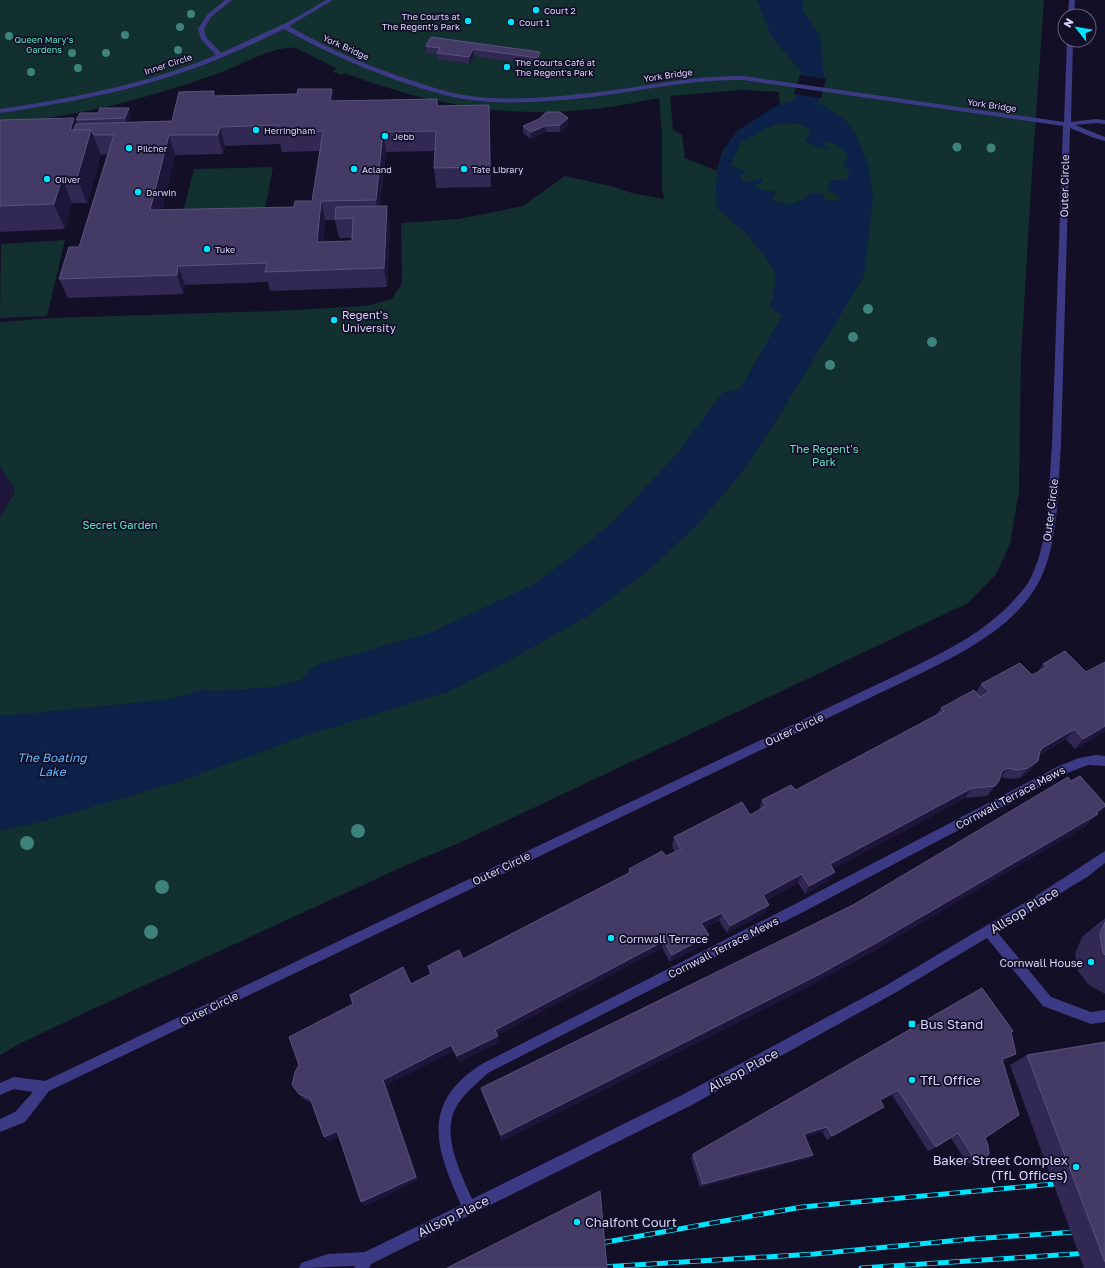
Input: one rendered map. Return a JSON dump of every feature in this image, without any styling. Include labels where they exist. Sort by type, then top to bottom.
[{"type":"street","points":[[221,56],[202,38],[201,29],[209,16],[229,0]]},
{"type":"street","name":"Inner Circle","points":[[0,111],[58,101],[140,83],[221,56],[285,27],[330,0]]},
{"type":"street","name":"York Bridge","points":[[285,27],[334,53],[375,70],[418,85],[464,96],[506,100],[532,100],[611,92],[708,79],[741,78],[782,82],[1066,124]]},
{"type":"street","name":"Outer Circle","points":[[0,1126],[20,1117],[45,1086],[901,678],[977,639],[1000,622],[1027,592],[1038,574],[1048,537],[1053,496],[1057,428],[1070,48]]},
{"type":"street","points":[[1066,124],[1096,121],[1105,122]]},
{"type":"street","points":[[1066,124],[1096,137],[1105,139]]},
{"type":"street","name":"Cornwall Terrace Mews","points":[[469,1208],[452,1168],[443,1132],[447,1112],[455,1096],[472,1077],[484,1069],[1076,763],[1088,760],[1105,761]]},
{"type":"street","name":"Allsop Place","points":[[306,1268],[314,1264],[342,1258],[364,1263],[469,1208],[685,1101],[889,990],[1040,900],[1083,873],[1105,856]]},
{"type":"street","points":[[988,931],[1047,1002],[1091,1018],[1105,1016]]},
{"type":"street","points":[[0,1089],[14,1083],[45,1086]]},
{"type":"green space","name":"The Regent's Park","points":[[0,0],[1044,0],[1021,357],[1019,491],[1010,544],[996,574],[968,603],[459,843],[411,863],[80,1015],[19,1044],[0,1055],[0,517],[15,491],[0,488],[0,322],[51,318],[274,311],[366,306],[392,299],[402,283],[401,223],[459,219],[523,206],[565,176],[614,187],[632,193],[664,199],[662,188],[662,135],[659,98],[609,107],[567,111],[502,111],[470,107],[408,94],[344,73],[342,75],[333,72],[336,68],[296,48],[279,49],[269,52],[214,75],[172,89],[118,104],[38,120],[0,125]],"holes":[[[742,90],[779,92],[780,104],[737,132],[722,152],[717,171],[685,158],[682,135],[673,130],[670,96]]]},
{"type":"green space","points":[[273,167],[264,215],[182,216],[194,169]]},
{"type":"green space","points":[[65,240],[47,316],[0,318],[1,244]]},
{"type":"water","name":"The Boating Lake","points":[[757,0],[803,0],[803,11],[820,35],[824,77],[818,103],[844,118],[857,137],[869,168],[873,199],[864,276],[770,431],[739,476],[696,526],[651,568],[588,616],[521,654],[450,691],[302,737],[175,783],[33,824],[0,830],[0,715],[14,715],[172,699],[200,690],[216,691],[274,687],[301,680],[314,666],[432,632],[532,585],[563,563],[613,522],[675,456],[723,392],[740,389],[782,316],[769,306],[773,297],[776,276],[766,258],[748,235],[717,208],[716,198],[718,168],[725,150],[736,133],[774,107],[795,100],[802,73],[771,36]],"holes":[[[782,123],[800,124],[810,129],[810,135],[805,141],[810,144],[829,149],[823,143],[823,141],[827,141],[833,143],[847,154],[846,160],[843,164],[850,172],[847,179],[830,180],[831,183],[828,186],[828,190],[840,197],[840,200],[827,201],[821,194],[811,194],[795,203],[788,204],[775,202],[772,199],[776,192],[763,190],[754,186],[763,182],[762,178],[748,182],[742,180],[742,175],[745,171],[731,165],[741,142],[773,125]]]},
{"type":"pier","points":[[800,75],[826,79],[821,98],[794,94]]},
{"type":"building","points":[[431,37],[540,52],[538,58],[473,49],[469,57],[437,53],[440,48],[426,46]]},
{"type":"building","points":[[298,89],[332,89],[330,101],[437,99],[437,106],[489,105],[490,167],[434,168],[436,131],[383,132],[376,200],[321,201],[317,242],[352,241],[353,218],[335,219],[336,207],[387,206],[384,268],[265,272],[267,263],[178,266],[177,275],[59,279],[69,247],[79,247],[114,135],[94,135],[91,130],[74,130],[76,124],[172,121],[179,92],[214,91],[213,96],[297,94]],"holes":[[[278,125],[277,133],[323,131],[312,201],[295,201],[294,207],[150,210],[169,135],[218,135],[220,127]]]},
{"type":"building","points":[[100,108],[129,108],[125,118],[76,120],[80,113],[98,113]]},
{"type":"building","points":[[546,112],[560,112],[568,118],[560,125],[545,126],[531,132],[523,126],[539,119]]},
{"type":"building","points":[[74,118],[70,130],[91,130],[77,178],[62,178],[54,204],[0,206],[0,120]]},
{"type":"building","name":"Cornwall Terrace","points":[[1065,651],[1086,672],[1105,662],[1105,726],[1083,739],[1075,729],[1044,747],[1040,751],[1038,761],[1028,768],[1017,770],[1008,768],[1002,771],[999,781],[995,786],[972,788],[830,864],[835,872],[809,886],[802,874],[763,895],[769,905],[730,926],[722,913],[701,923],[709,935],[672,955],[664,941],[495,1030],[498,1036],[457,1056],[451,1045],[383,1080],[416,1177],[361,1202],[337,1131],[324,1137],[310,1098],[299,1094],[292,1085],[295,1072],[299,1065],[289,1037],[353,1004],[350,995],[403,967],[411,984],[431,974],[428,966],[459,950],[463,959],[631,872],[629,869],[662,851],[666,856],[681,849],[674,837],[742,802],[750,815],[766,806],[762,800],[791,785],[796,790],[944,711],[941,708],[974,690],[980,697],[989,692],[981,684],[1020,663],[1032,675],[1047,667],[1043,664]]},
{"type":"building","points":[[1080,776],[1105,804],[1105,806],[1096,812],[1098,814],[820,974],[501,1135],[481,1088],[853,905],[1068,777],[1071,781]]},
{"type":"building","points":[[1105,922],[1105,955],[1103,953],[1100,934]]},
{"type":"building","name":"TfL Office","points":[[982,988],[1013,1031],[1011,1032],[1016,1054],[1002,1059],[1019,1115],[985,1138],[988,1145],[989,1154],[983,1161],[975,1160],[958,1133],[936,1147],[898,1090],[880,1100],[884,1107],[832,1136],[827,1127],[804,1134],[813,1155],[703,1184],[693,1154]]},
{"type":"building","name":"Baker Street Complex (TfL Offices)","points":[[1105,1042],[1105,1262],[1027,1055]]},
{"type":"building","name":"Chalfont Court","points":[[600,1191],[607,1268],[447,1268]]},
{"type":"railway","points":[[601,1243],[802,1207],[1065,1183]]},
{"type":"railway","points":[[602,1267],[814,1254],[971,1239],[1105,1230]]},
{"type":"railway","points":[[861,1268],[1105,1252]]},
{"type":"place","name":"Court 2","points":[[536,10]]},
{"type":"place","name":"The Courts at The Regent's Park","points":[[468,21]]},
{"type":"place","name":"Court 1","points":[[511,22]]},
{"type":"place","name":"The Courts Café at The Regent's Park","points":[[507,67]]},
{"type":"place","name":"Herringham","points":[[256,130]]},
{"type":"place","name":"Jebb","points":[[385,136]]},
{"type":"place","name":"Pilcher","points":[[129,148]]},
{"type":"place","name":"Acland","points":[[354,169]]},
{"type":"place","name":"Tate Library","points":[[464,169]]},
{"type":"place","name":"Oliver","points":[[47,179]]},
{"type":"place","name":"Darwin","points":[[138,192]]},
{"type":"place","name":"Tuke","points":[[207,249]]},
{"type":"place","name":"Regent's University","points":[[334,320]]},
{"type":"place","name":"Cornwall Terrace","points":[[611,938]]},
{"type":"place","name":"Cornwall House","points":[[1091,962]]},
{"type":"place","name":"Bus Stand","points":[[912,1024]]},
{"type":"place","name":"TfL Office","points":[[912,1080]]},
{"type":"place","name":"Baker Street Complex (TfL Offices)","points":[[1076,1167]]},
{"type":"place","name":"Chalfont Court","points":[[577,1222]]},
{"type":"park label","name":"Queen Mary's Gardens","points":[[44,44]]},
{"type":"park label","name":"Secret Garden","points":[[120,524]]}]
